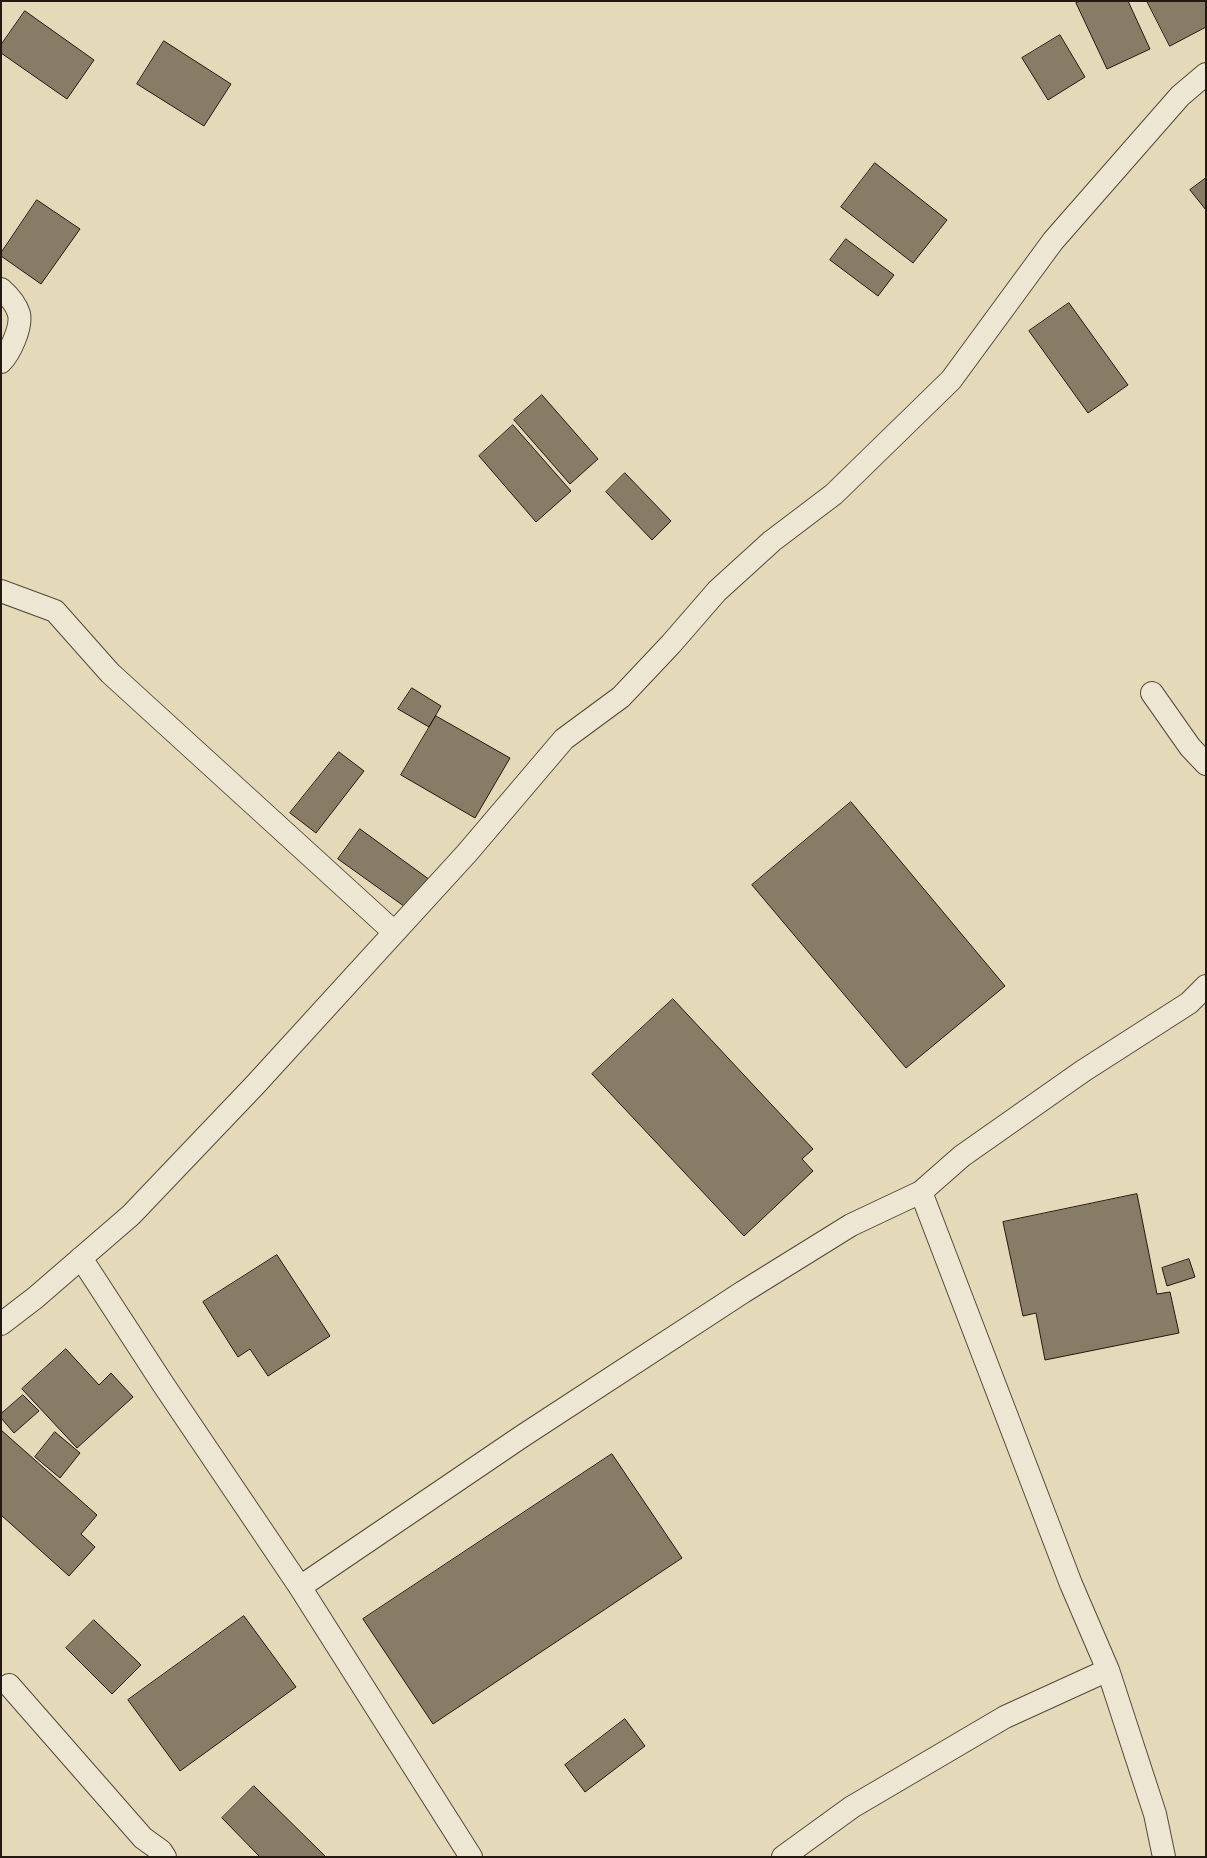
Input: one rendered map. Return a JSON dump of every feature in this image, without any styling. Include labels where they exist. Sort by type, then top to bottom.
[{"type":"street","points":[[1,1324],[82,1258],[137,1210],[255,1085],[467,853],[564,739],[621,697],[671,644],[717,591],[772,541],[834,494],[951,380],[1053,241],[1180,96],[1206,74]]},
{"type":"street","points":[[1,289],[11,298],[19,315],[18,331],[7,356],[1,362]]},
{"type":"street","points":[[1,591],[55,611],[110,673],[394,932]]},
{"type":"street","points":[[1152,693],[1190,747],[1206,764]]},
{"type":"street","points":[[300,1587],[521,1437],[743,1292],[851,1225],[921,1192],[962,1156],[1083,1071],[1189,1003],[1206,986]]},
{"type":"street","points":[[921,1192],[1071,1584],[1108,1670],[1155,1814],[1164,1857]]},
{"type":"street","points":[[82,1258],[167,1390],[300,1587],[470,1857]]},
{"type":"street","points":[[783,1857],[852,1807],[1005,1717],[1108,1670]]},
{"type":"street","points":[[9,1685],[143,1838],[161,1851],[165,1857]]},
{"type":"building","points":[[1081,1],[1128,1],[1150,49],[1107,69],[1076,3]]},
{"type":"building","points":[[1147,1],[1206,1],[1206,27],[1170,46]]},
{"type":"building","points":[[25,11],[94,60],[67,99],[1,53],[1,45]]},
{"type":"building","points":[[1060,35],[1085,77],[1048,100],[1022,58]]},
{"type":"building","points":[[164,41],[231,84],[204,126],[137,84]]},
{"type":"building","points":[[875,163],[947,220],[913,263],[841,207]]},
{"type":"building","points":[[1206,178],[1206,210],[1190,190]]},
{"type":"building","points":[[37,200],[80,229],[41,284],[1,256],[1,253]]},
{"type":"building","points":[[846,239],[894,275],[878,296],[830,260]]},
{"type":"building","points":[[1069,303],[1128,385],[1088,413],[1029,331]]},
{"type":"building","points":[[542,395],[598,459],[570,484],[514,420]]},
{"type":"building","points":[[513,425],[571,491],[536,522],[479,456]]},
{"type":"building","points":[[625,473],[671,521],[652,540],[606,492]]},
{"type":"building","points":[[412,688],[441,706],[429,727],[398,709]]},
{"type":"building","points":[[436,716],[510,758],[475,818],[401,775]]},
{"type":"building","points":[[339,752],[364,771],[316,833],[290,813]]},
{"type":"building","points":[[851,802],[1005,986],[906,1068],[752,885]]},
{"type":"building","points":[[360,829],[430,880],[408,909],[338,859]]},
{"type":"building","points":[[673,999],[813,1149],[802,1159],[813,1171],[744,1236],[592,1074]]},
{"type":"building","points":[[1137,1194],[1157,1294],[1170,1292],[1179,1333],[1045,1360],[1036,1313],[1023,1316],[1003,1222]]},
{"type":"building","points":[[277,1255],[330,1336],[268,1376],[250,1349],[238,1357],[203,1302]]},
{"type":"building","points":[[1189,1259],[1195,1277],[1167,1286],[1162,1268]]},
{"type":"building","points":[[66,1349],[99,1385],[111,1373],[133,1397],[77,1448],[22,1389]]},
{"type":"building","points":[[23,1395],[39,1411],[14,1433],[1,1418],[1,1414]]},
{"type":"building","points":[[1,1430],[97,1515],[81,1534],[95,1547],[69,1576],[1,1515]]},
{"type":"building","points":[[55,1432],[80,1453],[60,1478],[35,1457]]},
{"type":"building","points":[[612,1454],[682,1558],[433,1724],[363,1619]]},
{"type":"building","points":[[244,1616],[296,1687],[180,1771],[128,1700]]},
{"type":"building","points":[[94,1620],[141,1665],[112,1694],[66,1648]]},
{"type":"building","points":[[625,1719],[645,1746],[585,1792],[565,1765]]},
{"type":"building","points":[[254,1786],[326,1857],[260,1857],[222,1818]]}]
